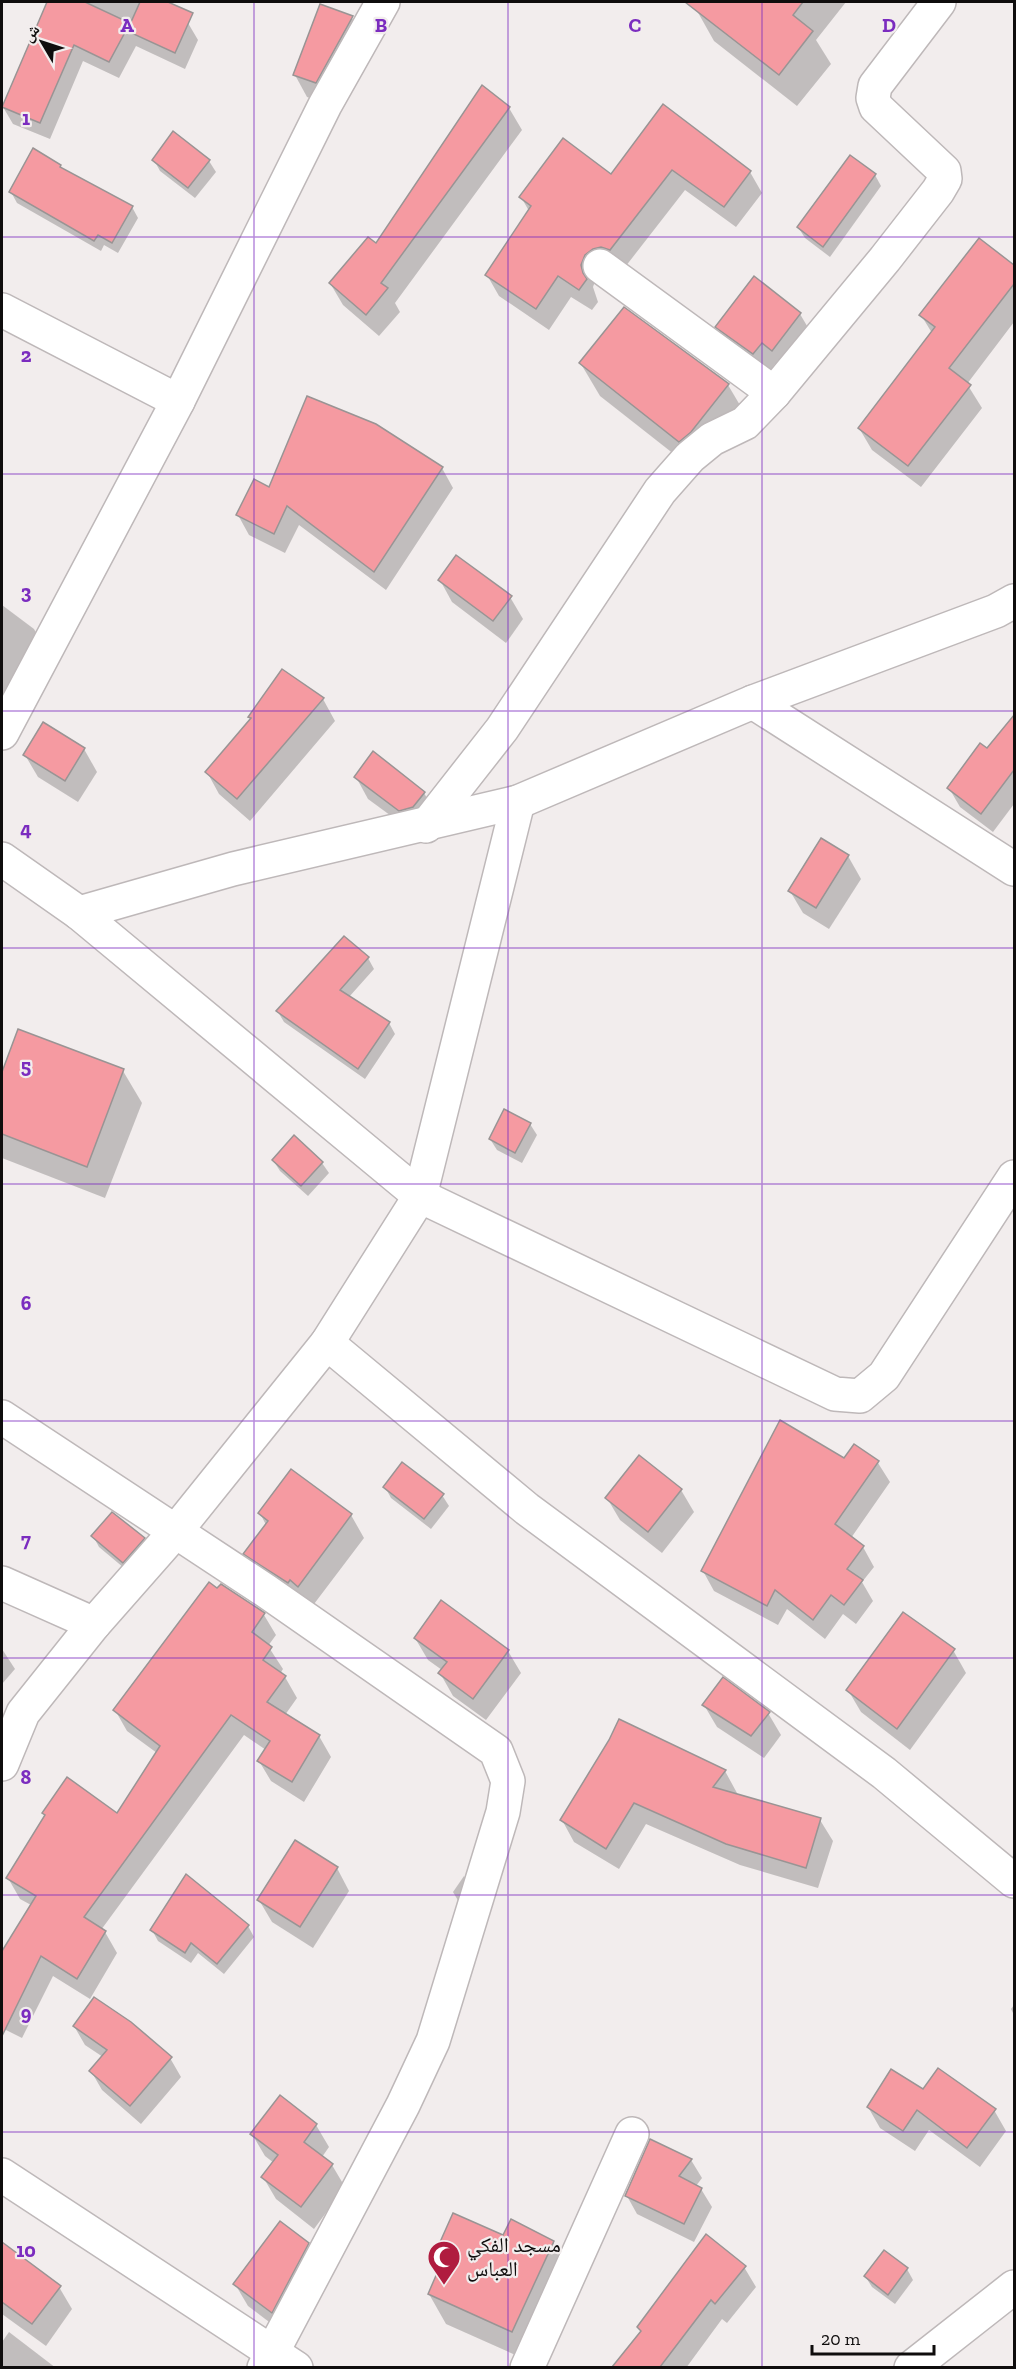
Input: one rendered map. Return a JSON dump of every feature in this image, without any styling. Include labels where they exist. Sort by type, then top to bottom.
[{"type":"street","points":[[2,733],[178,402],[325,105],[383,2]]},
{"type":"street","points":[[426,826],[502,729],[660,491],[690,457],[712,439],[745,423],[774,393],[885,259],[945,179],[944,171],[876,106],[873,98],[875,86],[939,2]]},
{"type":"street","points":[[600,266],[774,393]]},
{"type":"street","points":[[2,310],[178,402]]},
{"type":"street","points":[[79,913],[233,869],[426,826],[518,802],[753,702],[996,611],[1014,601]]},
{"type":"street","points":[[753,702],[1014,869]]},
{"type":"street","points":[[2,1764],[12,1719],[175,1532],[327,1343],[420,1196],[518,802]]},
{"type":"street","points":[[2,859],[79,913],[420,1196],[835,1394],[860,1396],[884,1376],[1014,1177]]},
{"type":"street","points":[[327,1343],[527,1509],[884,1773],[1014,1881]]},
{"type":"street","points":[[2,1417],[266,1591],[496,1751],[508,1781],[503,1812],[433,2041],[277,2362],[2,2175]]},
{"type":"street","points":[[2,1584],[94,1624]]},
{"type":"street","points":[[527,2367],[632,2134]]},
{"type":"street","points":[[911,2367],[1014,2287]]},
{"type":"building","points":[[47,2],[85,2],[130,23],[109,62],[74,45],[40,123],[2,107]]},
{"type":"building","points":[[140,2],[168,2],[193,13],[175,53],[127,31]]},
{"type":"building","points":[[685,2],[803,2],[793,15],[813,31],[779,75]]},
{"type":"building","points":[[320,4],[353,16],[316,83],[293,75]]},
{"type":"building","points":[[482,85],[510,107],[381,283],[388,288],[366,315],[329,283],[368,237],[376,243]]},
{"type":"building","points":[[663,104],[751,171],[724,207],[672,170],[610,250],[601,247],[585,255],[581,265],[587,279],[579,290],[558,276],[536,309],[485,275],[531,206],[519,197],[563,138],[611,174]]},
{"type":"building","points":[[173,131],[210,160],[188,188],[152,160]]},
{"type":"building","points":[[33,148],[61,165],[60,167],[133,206],[112,243],[98,235],[94,241],[9,192]]},
{"type":"building","points":[[850,155],[876,174],[823,247],[797,227]]},
{"type":"building","points":[[979,238],[1014,265],[1014,284],[949,368],[971,385],[908,466],[858,428],[935,327],[919,315]]},
{"type":"building","points":[[754,276],[801,313],[772,351],[762,343],[753,354],[715,327]]},
{"type":"building","points":[[624,307],[729,384],[691,432],[679,442],[579,363]]},
{"type":"building","points":[[307,396],[376,424],[443,467],[374,572],[287,506],[274,534],[236,515],[254,479],[269,487]]},
{"type":"building","points":[[456,555],[512,596],[493,621],[438,580]]},
{"type":"building","points":[[282,669],[324,698],[237,799],[205,772],[251,718],[248,717]]},
{"type":"building","points":[[1014,715],[1014,770],[981,814],[947,788],[980,743],[987,748]]},
{"type":"building","points":[[43,722],[85,748],[65,781],[23,755]]},
{"type":"building","points":[[373,751],[425,792],[413,807],[399,811],[354,777]]},
{"type":"building","points":[[821,838],[849,855],[816,908],[788,891]]},
{"type":"building","points":[[344,936],[369,957],[340,990],[390,1022],[358,1069],[276,1011]]},
{"type":"building","points":[[18,1029],[124,1069],[87,1167],[2,1134],[2,1072]]},
{"type":"building","points":[[504,1109],[531,1123],[515,1153],[489,1139]]},
{"type":"building","points":[[294,1135],[323,1162],[301,1186],[272,1160]]},
{"type":"building","points":[[780,1420],[844,1458],[854,1444],[879,1461],[835,1524],[864,1546],[847,1569],[863,1580],[844,1605],[831,1595],[813,1620],[775,1590],[767,1606],[701,1571]]},
{"type":"building","points":[[639,1455],[682,1489],[648,1532],[605,1498]]},
{"type":"building","points":[[402,1462],[444,1494],[424,1519],[383,1487]]},
{"type":"building","points":[[291,1469],[352,1514],[298,1587],[290,1580],[288,1583],[243,1554],[268,1521],[258,1513]]},
{"type":"building","points":[[112,1512],[145,1538],[123,1563],[91,1536]]},
{"type":"building","points":[[209,1582],[217,1588],[221,1584],[265,1613],[252,1632],[272,1647],[263,1660],[286,1676],[267,1702],[320,1735],[292,1782],[257,1761],[270,1741],[231,1715],[84,1917],[106,1931],[77,1979],[41,1956],[2,2036],[2,1951],[36,1896],[6,1878],[45,1815],[42,1813],[67,1777],[117,1813],[160,1746],[113,1710]]},
{"type":"building","points":[[441,1600],[509,1650],[473,1699],[438,1673],[447,1662],[414,1638]]},
{"type":"building","points":[[903,1612],[955,1649],[897,1729],[846,1690]]},
{"type":"building","points":[[723,1677],[770,1712],[751,1736],[702,1705]]},
{"type":"building","points":[[619,1719],[726,1770],[713,1787],[821,1818],[806,1868],[726,1844],[634,1803],[606,1849],[560,1820],[609,1740]]},
{"type":"building","points":[[295,1840],[338,1867],[300,1927],[257,1900]]},
{"type":"building","points":[[186,1874],[249,1925],[217,1964],[191,1943],[185,1953],[150,1930]]},
{"type":"building","points":[[94,1997],[131,2022],[172,2057],[130,2106],[89,2071],[107,2050],[73,2026]]},
{"type":"building","points":[[938,2068],[996,2109],[967,2148],[917,2110],[903,2131],[867,2107],[891,2069],[923,2089]]},
{"type":"building","points":[[280,2095],[317,2124],[304,2142],[333,2164],[301,2207],[261,2177],[278,2155],[250,2134]]},
{"type":"building","points":[[650,2139],[692,2159],[679,2176],[702,2188],[684,2224],[625,2196]]},
{"type":"building","points":[[453,2213],[503,2235],[511,2219],[554,2241],[512,2332],[428,2294],[441,2264],[432,2260]]},
{"type":"building","points":[[280,2221],[309,2243],[272,2313],[233,2284]]},
{"type":"building","points":[[706,2234],[746,2266],[715,2304],[711,2300],[660,2367],[612,2367],[641,2331],[637,2327]]},
{"type":"building","points":[[2,2242],[61,2286],[32,2324],[2,2302]]},
{"type":"building","points":[[884,2250],[908,2268],[888,2295],[864,2276]]},
{"type":"place","name":"مسجد الفكي العباس","points":[[444,2286]]}]
